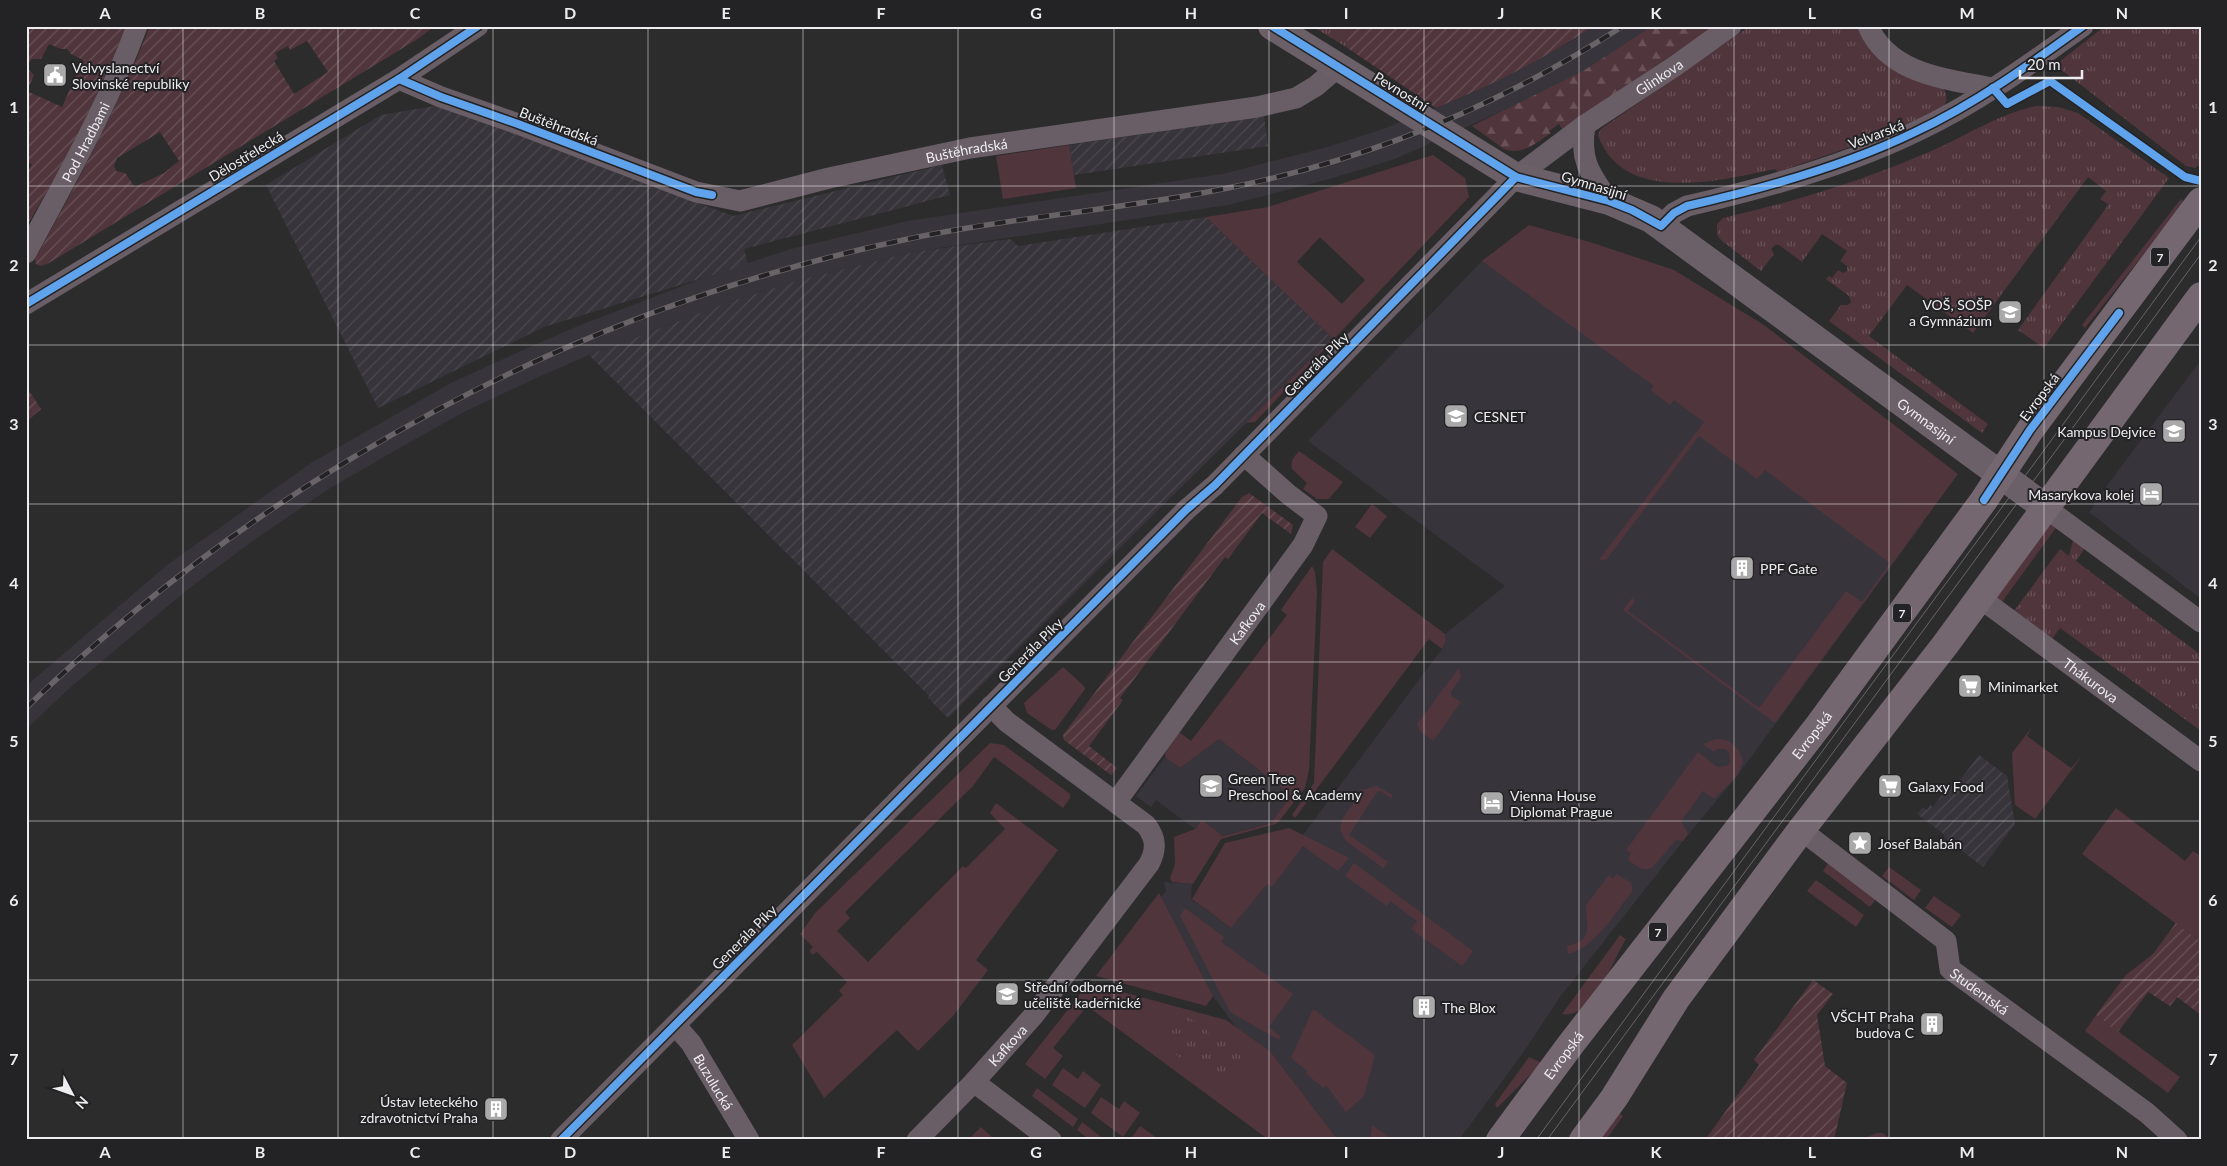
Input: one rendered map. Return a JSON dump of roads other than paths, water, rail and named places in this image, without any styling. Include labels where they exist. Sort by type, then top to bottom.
[{"type":"main road","name":"Evropská","points":[[1500,1140],[1571,1044],[1818,725],[2000,475],[2030,430],[2201,201]]},
{"type":"main road","points":[[1583,1140],[1614,1098],[1676,999],[1801,830],[1980,598],[2201,296]]},
{"type":"street","name":"Pod Hradbami","points":[[26,253],[86,145],[122,67],[137,26]]},
{"type":"street","name":"Dělostřelecká","points":[[26,304],[398,79],[478,26]]},
{"type":"street","name":"Pevnostní","points":[[1272,26],[1516,177]]},
{"type":"street","name":"Glinkova","points":[[1516,177],[1585,125],[1675,66],[1731,26]]},
{"type":"street","points":[[1868,26],[1872,36],[1893,58],[1917,72],[1993,88]]},
{"type":"street","name":"Velvarská","points":[[1661,226],[1674,213],[1687,206],[1787,180],[1870,152],[1916,132],[1993,88],[2083,26]]},
{"type":"street","name":"Buštěhradská","points":[[398,79],[441,97],[518,124],[696,192],[740,201],[829,178],[970,148],[1258,107],[1296,98],[1338,67]]},
{"type":"street","points":[[1585,125],[1582,139],[1586,165],[1609,201]]},
{"type":"street","name":"Gymnasijní","points":[[1516,177],[1609,201],[1632,210],[1661,226],[2046,508]]},
{"type":"street","name":"Generála Píky","points":[[560,1140],[1186,510],[1215,485],[1516,177]]},
{"type":"street","name":"Kafkova","points":[[1116,802],[1303,545],[1317,516],[1288,494],[1244,454]]},
{"type":"street","points":[[2046,508],[2201,622]]},
{"type":"street","name":"Thákurova","points":[[1980,598],[2201,761]]},
{"type":"street","name":"Kafkova","points":[[917,1140],[974,1082],[1034,1015],[1149,864],[1155,849],[1153,835],[1146,825],[1007,722],[991,706]]},
{"type":"street","name":"Studentská","points":[[1801,830],[1946,942],[1950,968],[2147,1113],[2177,1140]]},
{"type":"street","name":"Buzulucká","points":[[674,1025],[691,1043],[749,1140]]},
{"type":"street","points":[[974,1082],[1050,1140]]},
{"type":"tram line","points":[[1536,1140],[2201,237]]},
{"type":"tram line","points":[[1547,1140],[2201,254]]},
{"type":"railway","points":[[26,708],[120,623],[220,546],[325,475],[434,412],[548,356],[665,308],[785,269],[947,231],[1145,203],[1223,189],[1329,163],[1431,127],[1481,105],[1577,55],[1623,26]]},
{"type":"place","name":"Velvyslanectví Slovinské republiky","points":[[55,75]]},
{"type":"place","name":"VOŠ, SOŠP a Gymnázium","points":[[2010,312]]},
{"type":"place","name":"CESNET","points":[[1456,416]]},
{"type":"place","name":"Kampus Dejvice","points":[[2174,431]]},
{"type":"place","name":"Masarykova kolej","points":[[2151,494]]},
{"type":"place","name":"PPF Gate","points":[[1742,568]]},
{"type":"place","name":"Minimarket","points":[[1970,686]]},
{"type":"place","name":"Green Tree Preschool & Academy","points":[[1211,786]]},
{"type":"place","name":"Galaxy Food","points":[[1890,786]]},
{"type":"place","name":"Vienna House Diplomat Prague","points":[[1492,803]]},
{"type":"place","name":"Josef Balabán","points":[[1860,843]]},
{"type":"place","name":"Střední odborné učeliště kadeřnické","points":[[1007,994]]},
{"type":"place","name":"The Blox","points":[[1424,1007]]},
{"type":"place","name":"VŠCHT Praha budova C","points":[[1932,1024]]},
{"type":"place","name":"Ústav leteckého zdravotnictví Praha","points":[[496,1109]]}]
